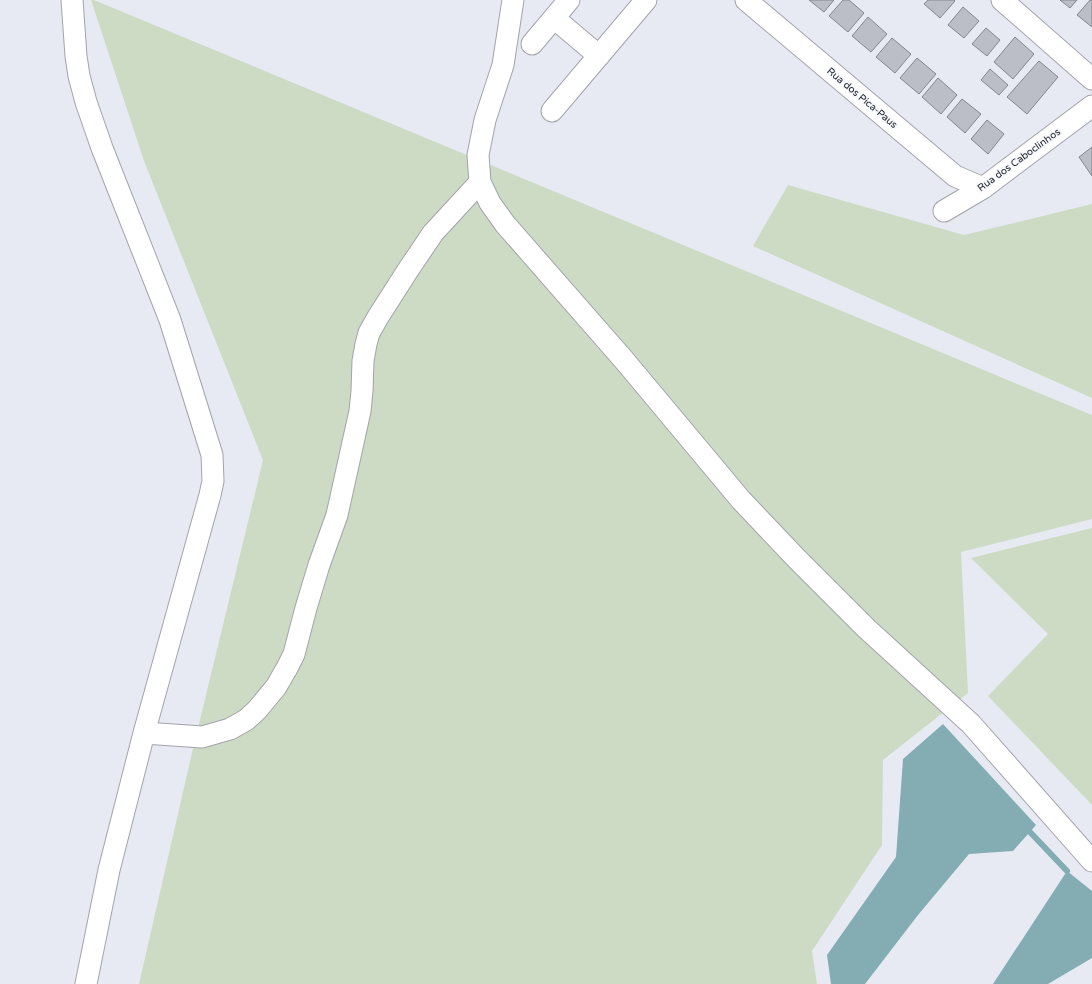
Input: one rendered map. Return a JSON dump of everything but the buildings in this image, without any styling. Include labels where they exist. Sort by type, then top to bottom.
[{"type":"street","points":[[72,0],[76,56],[79,76],[86,102],[102,148],[170,320],[212,455],[213,481],[144,733],[109,870],[86,984]]},
{"type":"street","points":[[513,0],[503,65],[485,120],[478,155],[480,182],[490,203],[505,224],[624,360],[742,500],[797,559],[866,628],[971,724],[1092,861]]},
{"type":"street","points":[[532,44],[569,0]]},
{"type":"street","points":[[552,111],[646,0]]},
{"type":"street","name":"Rua dos Pica-Paus","points":[[746,0],[954,176],[982,188]]},
{"type":"street","points":[[1002,0],[1092,79]]},
{"type":"street","points":[[554,18],[599,56]]},
{"type":"street","name":"Rua dos Caboclinhos","points":[[944,211],[982,188],[1092,106]]},
{"type":"street","points":[[144,733],[202,737],[230,729],[246,720],[257,710],[276,687],[294,654],[317,572],[337,515],[360,411],[363,361],[369,333],[403,276],[433,233],[480,182]]},
{"type":"green space","points":[[91,0],[1092,415],[1092,519],[961,552],[968,693],[883,760],[882,845],[812,951],[817,984],[139,984],[191,757],[263,460],[144,161]]},
{"type":"green space","points":[[788,185],[964,235],[1092,204],[1092,398],[753,246]]},
{"type":"green space","points":[[1092,528],[1092,805],[988,696],[1048,634],[971,558]]},
{"type":"water","points":[[943,724],[1036,825],[1013,851],[969,854],[918,915],[865,984],[831,984],[827,955],[896,857],[903,759]]},
{"type":"water","points":[[1067,871],[1092,891],[1092,958],[1048,984],[993,984]]},
{"type":"waterway","points":[[1030,832],[1067,871]]}]
